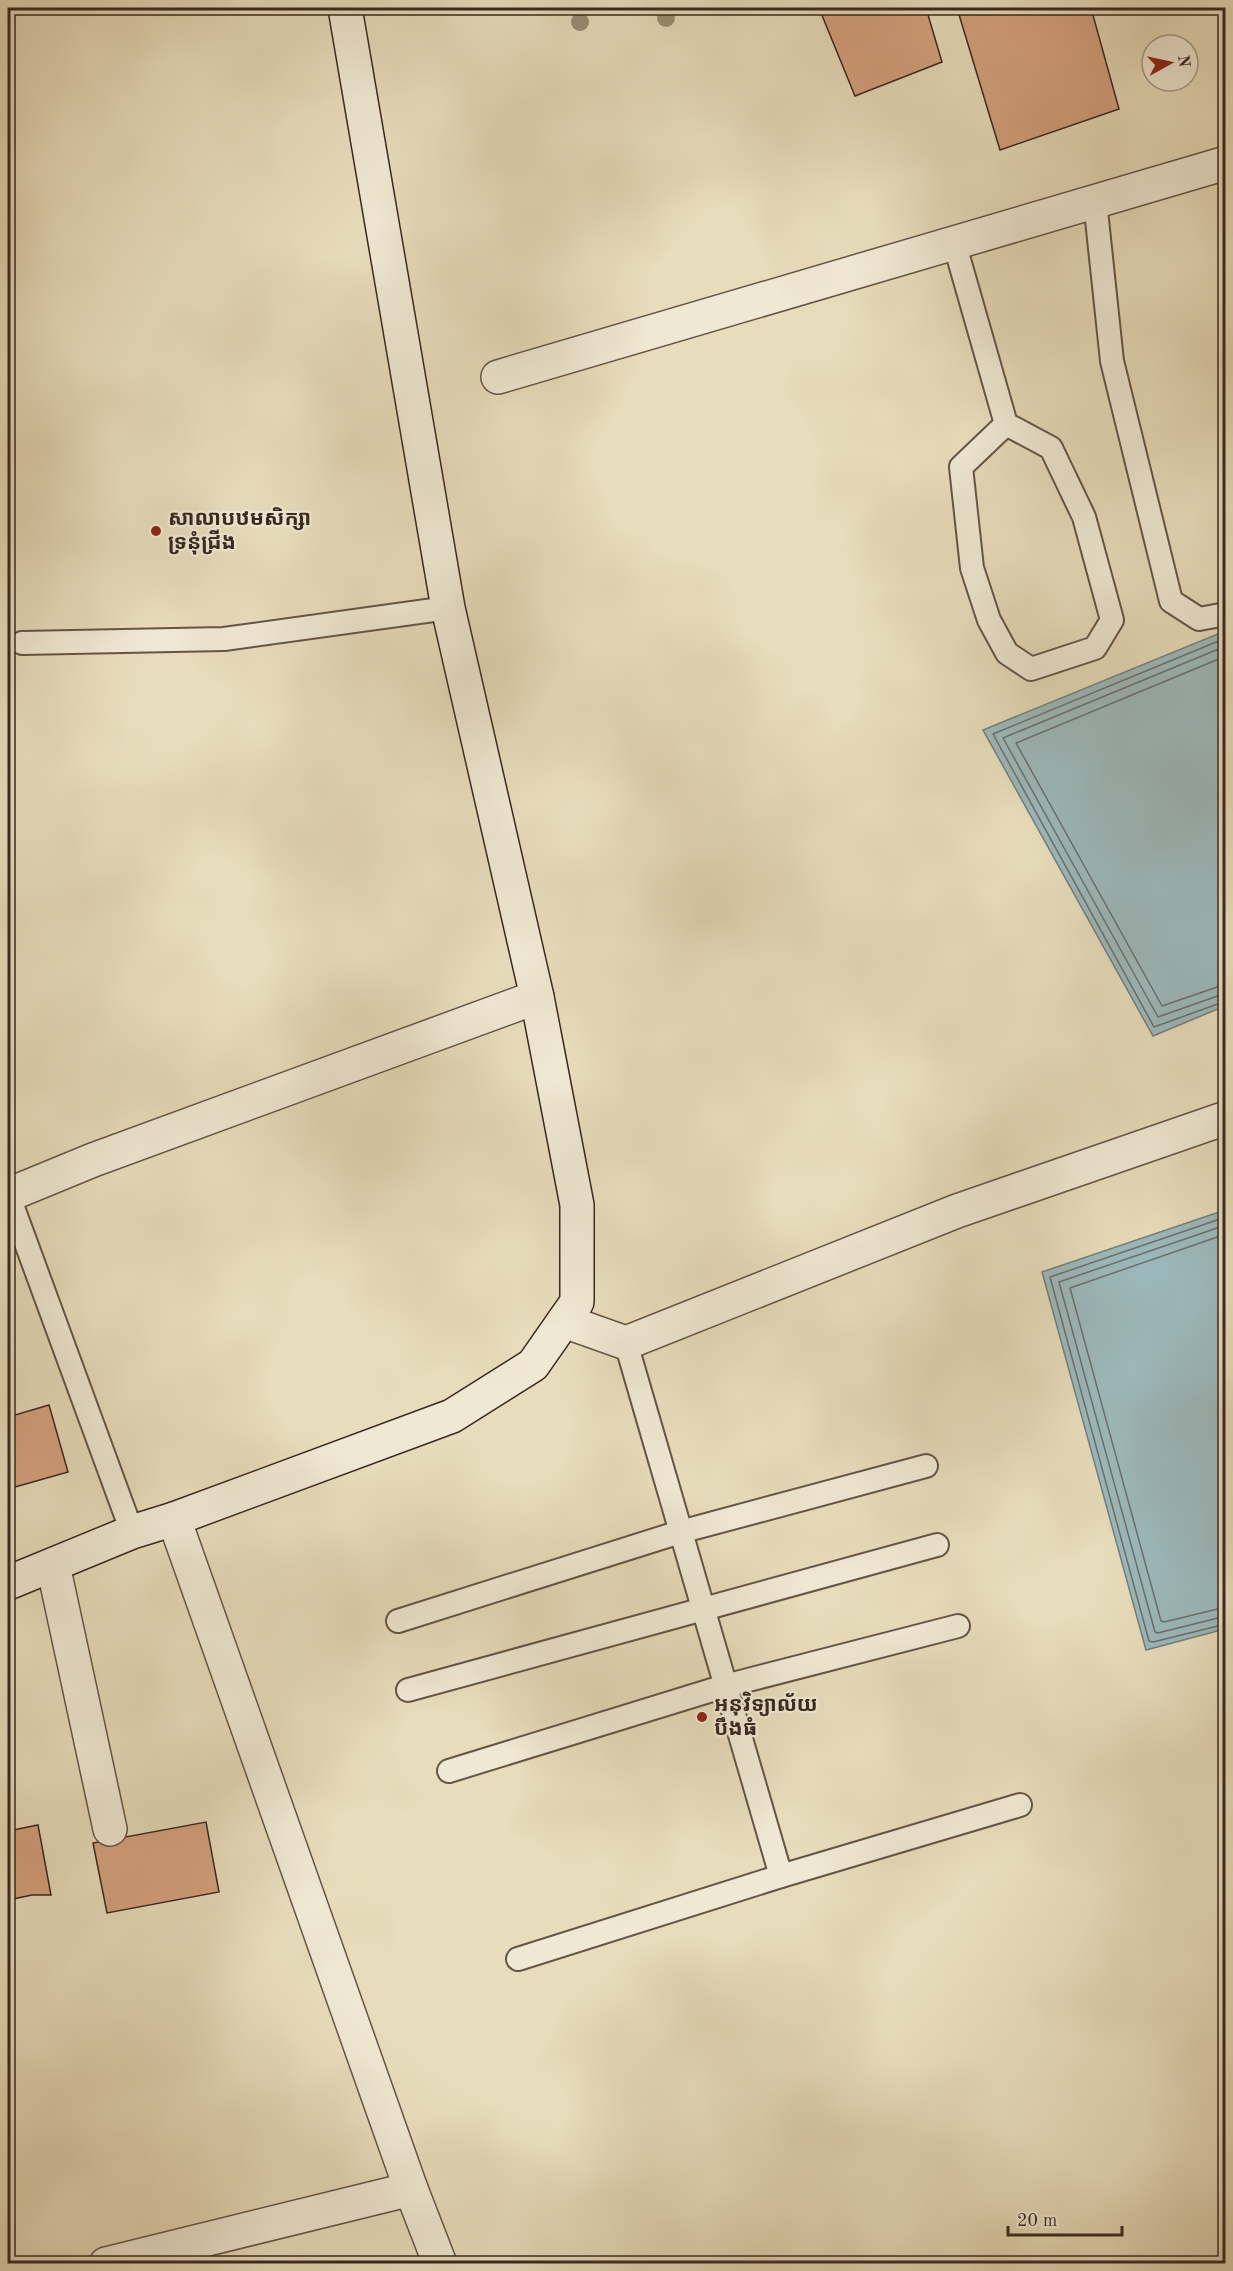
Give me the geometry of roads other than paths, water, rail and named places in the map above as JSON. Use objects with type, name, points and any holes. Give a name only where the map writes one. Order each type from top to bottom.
[{"type":"street","points":[[8,1583],[132,1532],[174,1520],[452,1416],[533,1365],[577,1302],[577,1205],[537,997],[448,608],[345,8]]},
{"type":"street","points":[[498,377],[1226,163]]},
{"type":"street","points":[[8,1194],[93,1160],[537,997]]},
{"type":"street","points":[[564,1321],[626,1343],[957,1211],[1226,1118]]},
{"type":"street","points":[[174,1520],[411,2189],[440,2264]]},
{"type":"street","points":[[54,1565],[110,1829]]},
{"type":"street","points":[[106,2264],[411,2189]]},
{"type":"lane","points":[[1095,201],[1112,361],[1171,601],[1198,619],[1226,614]]},
{"type":"lane","points":[[954,242],[1006,424],[1051,448],[1084,517],[1112,620],[1095,648],[1031,669],[1007,652],[989,620],[972,568],[961,466],[1006,424]]},
{"type":"lane","points":[[22,644],[224,639],[448,608]]},
{"type":"lane","points":[[8,1194],[132,1532]]},
{"type":"lane","points":[[626,1343],[781,1876]]},
{"type":"lane","points":[[398,1620],[680,1532],[926,1466]]},
{"type":"lane","points":[[408,1690],[937,1545]]},
{"type":"lane","points":[[449,1771],[725,1686],[958,1626]]},
{"type":"lane","points":[[518,1959],[781,1876],[1020,1805]]},
{"type":"water","points":[[1225,631],[1225,1006],[1153,1036],[983,730]]},
{"type":"water","points":[[1225,1210],[1225,1629],[1146,1650],[1042,1272]]},
{"type":"place","name":"សាលាបឋមសិក្សា ទ្រនុំជ្រីង","points":[[156,531]]},
{"type":"place","name":"អនុវិទ្យាល័យ បឹងធំ","points":[[702,1717]]}]
